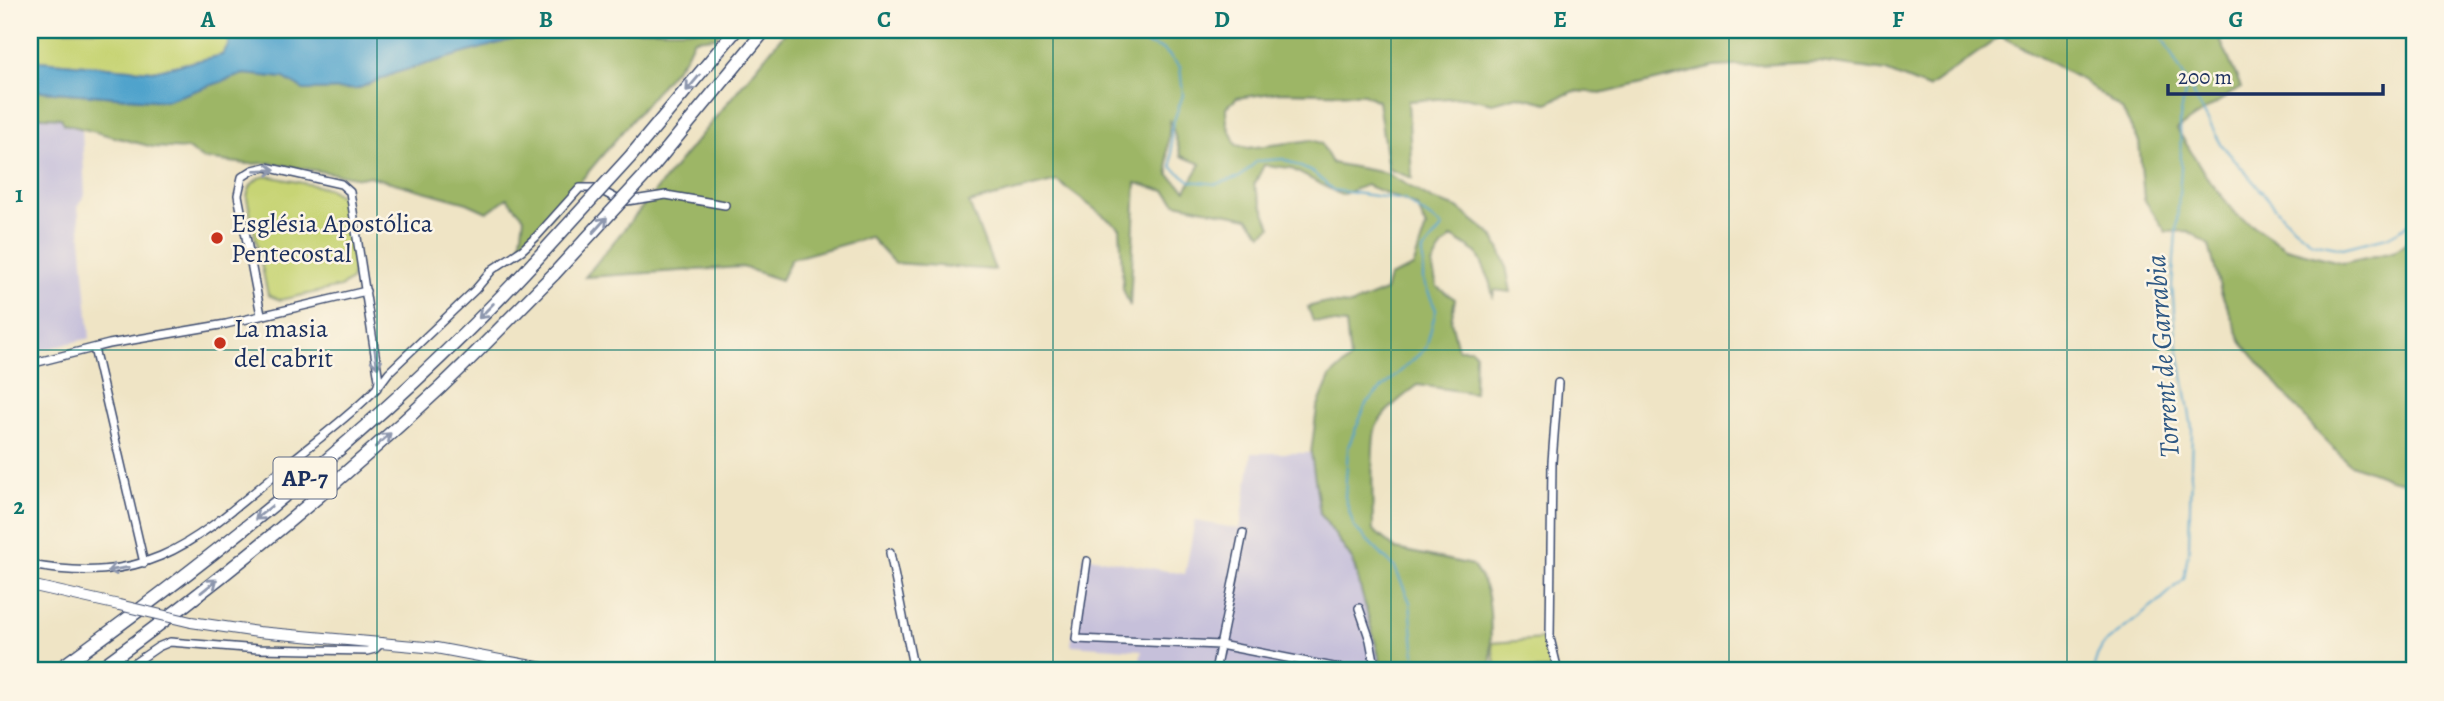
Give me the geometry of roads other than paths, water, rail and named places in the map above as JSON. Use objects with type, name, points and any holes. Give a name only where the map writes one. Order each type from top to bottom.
[{"type":"highway","name":"AP-7","points":[[56,671],[189,573],[272,506],[432,363],[534,262],[630,157],[736,30]]},
{"type":"highway","name":"AP-7","points":[[96,671],[200,594],[367,454],[443,385],[554,274],[649,171],[765,30]]},
{"type":"main road","points":[[30,585],[191,622],[258,632],[449,650],[559,671]]},
{"type":"street","points":[[261,316],[238,195],[242,177],[253,170],[266,167],[341,184],[350,192],[379,380],[377,388]]},
{"type":"street","points":[[30,565],[57,570],[98,571],[125,568],[170,553],[205,532],[377,388],[389,372],[469,296],[485,276],[522,250],[580,188],[596,188],[619,200],[627,201],[676,195],[725,205]]},
{"type":"street","points":[[30,364],[94,348],[261,316],[366,291]]},
{"type":"street","points":[[94,348],[144,563]]},
{"type":"street","points":[[1558,383],[1552,462],[1550,638],[1558,671]]},
{"type":"street","points":[[1215,671],[1243,533]]},
{"type":"street","points":[[890,553],[914,671]]},
{"type":"street","points":[[1087,561],[1076,639],[1220,645],[1354,671]]},
{"type":"street","points":[[1359,608],[1370,640],[1376,671]]},
{"type":"street","points":[[123,671],[170,642],[258,649],[367,651],[375,649],[383,642]]},
{"type":"water","points":[[210,30],[579,30],[571,33],[534,33],[395,73],[357,89],[304,90],[284,78],[244,74],[165,101],[30,90],[30,60],[153,71],[222,55],[229,44],[224,35]]},
{"type":"waterway","points":[[1087,30],[1126,37],[1164,50],[1180,67],[1183,95],[1171,129],[1172,167],[1190,181],[1216,184],[1240,177],[1257,161],[1283,159],[1314,173],[1333,190],[1404,200],[1443,227],[1423,251],[1423,280],[1436,310],[1426,348],[1367,402],[1348,447],[1345,497],[1354,527],[1395,568],[1410,602],[1416,671]]},
{"type":"waterway","points":[[2158,30],[2221,144],[2289,223],[2312,242],[2343,248],[2387,237],[2414,222]]},
{"type":"waterway","name":"Torrent de Garrabia","points":[[2093,671],[2103,645],[2184,579],[2189,546],[2192,428],[2176,335],[2172,286],[2181,168],[2180,118],[2187,83]]},
{"type":"place","name":"Església Apostólica Pentecostal","points":[[217,238]]},
{"type":"place","name":"La masia del cabrit","points":[[220,343]]}]
